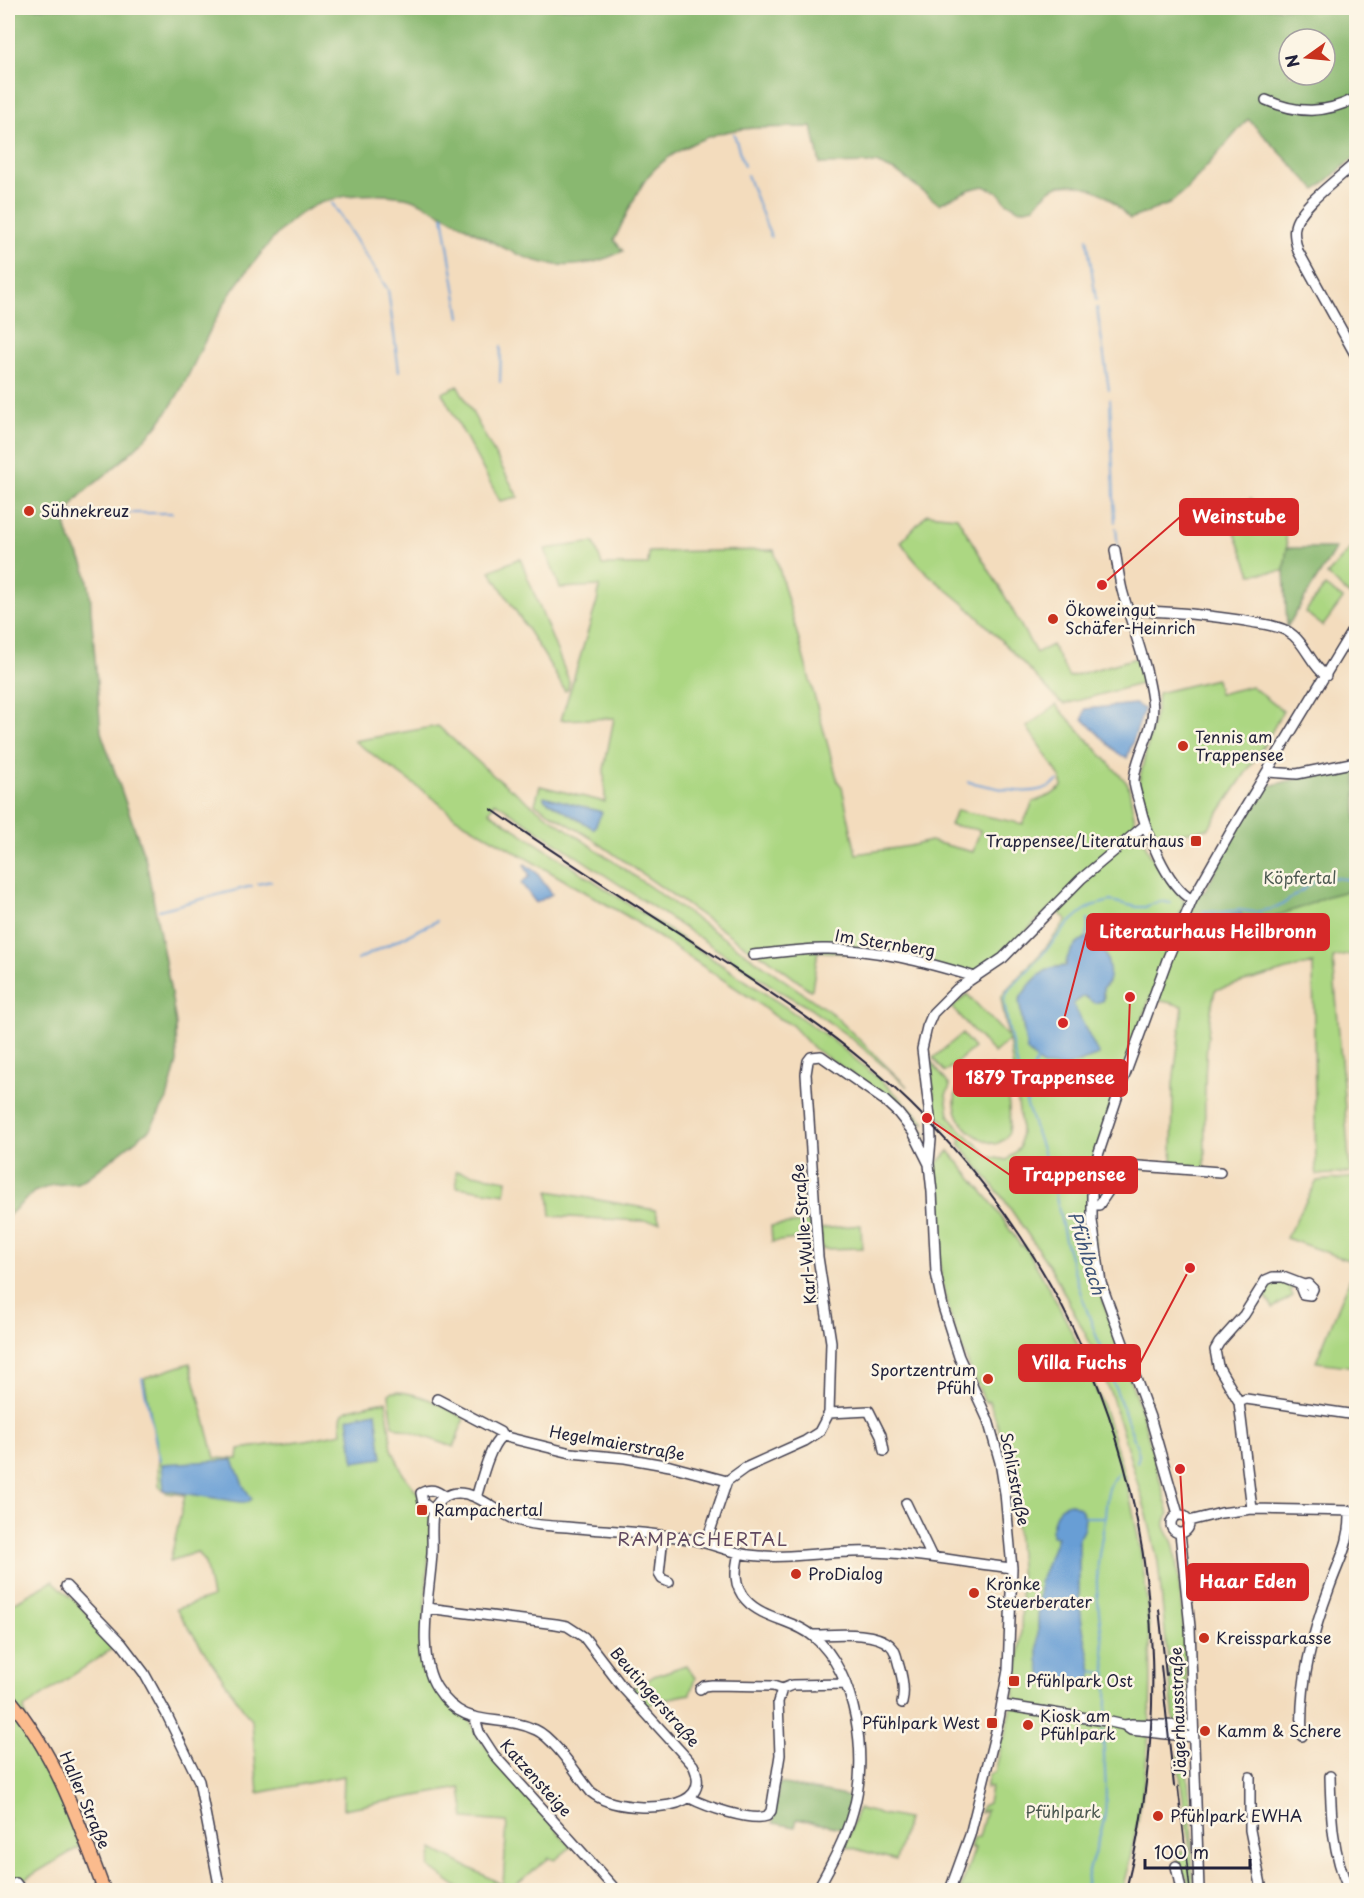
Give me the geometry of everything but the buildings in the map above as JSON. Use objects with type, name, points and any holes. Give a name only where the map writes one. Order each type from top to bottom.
[{"type":"main road","name":"Haller Straße","points":[[8,1697],[47,1752],[65,1787],[104,1890]]},
{"type":"street","points":[[1266,100],[1294,110],[1307,111],[1335,107],[1356,98]]},
{"type":"street","points":[[1356,162],[1306,208],[1295,226],[1294,237],[1298,251],[1356,356]]},
{"type":"street","points":[[1115,550],[1122,589],[1130,611],[1154,710],[1136,768],[1134,782],[1144,825],[1158,856],[1179,888],[1192,900]]},
{"type":"street","points":[[1130,611],[1152,610],[1216,616],[1273,626],[1287,631],[1297,639],[1317,669],[1326,676]]},
{"type":"street","points":[[1178,1514],[1151,1420],[1101,1283],[1094,1245],[1092,1205],[1095,1164],[1167,960],[1192,900],[1233,828],[1356,627]]},
{"type":"street","points":[[1268,772],[1297,774],[1356,762]]},
{"type":"street","points":[[929,1164],[931,1131],[927,1081],[922,1056],[923,1037],[930,1018],[950,994],[1003,958],[1071,888],[1144,825]]},
{"type":"street","name":"Im Sternberg","points":[[753,955],[822,949],[882,954],[928,963],[975,977]]},
{"type":"street","name":"Schlizstraße","points":[[816,1055],[828,1059],[884,1100],[898,1113],[920,1143],[929,1164],[936,1273],[951,1337],[988,1420],[1000,1462],[1012,1568],[1011,1642],[1008,1670],[1002,1705],[970,1835],[951,1890]]},
{"type":"street","name":"Karl-Wulle-Straße","points":[[816,1055],[808,1061],[806,1074],[818,1257],[831,1342],[829,1413]]},
{"type":"street","points":[[1092,1205],[1099,1205],[1126,1165],[1220,1173]]},
{"type":"street","points":[[1252,1509],[1239,1402],[1216,1362],[1216,1346],[1244,1315],[1266,1280],[1283,1277],[1304,1285]]},
{"type":"street","name":"Hegelmaierstraße","points":[[437,1399],[500,1432],[502,1436],[571,1453],[625,1458],[670,1466],[727,1481]]},
{"type":"street","points":[[1239,1402],[1246,1399],[1356,1415]]},
{"type":"street","points":[[706,1543],[727,1481],[745,1468],[796,1446],[819,1432],[829,1413],[869,1411],[881,1435],[884,1451]]},
{"type":"street","points":[[476,1498],[493,1448],[502,1436]]},
{"type":"street","points":[[434,1510],[423,1503],[421,1493],[433,1490],[445,1497]]},
{"type":"street","points":[[782,1689],[778,1702],[780,1755],[771,1811],[767,1816],[754,1817],[701,1804],[690,1798],[657,1807],[626,1806],[608,1802],[591,1792],[549,1740],[538,1731],[525,1726],[475,1718],[464,1714],[449,1703],[432,1681],[427,1659],[427,1608],[436,1505],[445,1497],[457,1493],[476,1498],[512,1518],[524,1521],[663,1536],[706,1543],[739,1553],[764,1555],[870,1552],[932,1557],[1012,1568]]},
{"type":"street","points":[[906,1503],[932,1557]]},
{"type":"street","points":[[1189,1521],[1221,1513],[1252,1509],[1353,1511],[1348,1540],[1330,1585],[1310,1650],[1304,1688],[1302,1736]]},
{"type":"street","points":[[1178,1514],[1185,1516],[1189,1521],[1188,1528],[1180,1533],[1174,1532],[1171,1526],[1171,1519],[1178,1514]]},
{"type":"street","name":"Jägerhausstraße","points":[[1180,1533],[1189,1608],[1199,1890]]},
{"type":"street","points":[[663,1536],[659,1574],[662,1579],[669,1582]]},
{"type":"street","points":[[739,1553],[735,1576],[744,1598],[757,1608],[813,1635],[832,1655],[846,1684],[855,1713],[859,1745],[855,1801],[844,1837],[818,1890]]},
{"type":"street","points":[[66,1586],[122,1644],[144,1673],[166,1713],[199,1781],[220,1890]]},
{"type":"street","name":"Beutingerstraße","points":[[427,1608],[556,1624],[576,1630],[592,1646],[640,1708],[693,1765],[698,1782],[690,1798]]},
{"type":"street","points":[[813,1635],[847,1634],[885,1642],[893,1649],[900,1670],[904,1687],[902,1703]]},
{"type":"street","points":[[700,1689],[704,1686],[722,1685],[774,1686],[782,1689],[792,1685],[846,1684]]},
{"type":"street","points":[[1002,1705],[1124,1725],[1192,1726]]},
{"type":"street","name":"Katzensteige","points":[[475,1718],[479,1731],[494,1755],[616,1890]]},
{"type":"street","points":[[1124,1725],[1131,1730],[1193,1737]]},
{"type":"street","points":[[1330,1776],[1331,1823],[1335,1849],[1349,1890]]},
{"type":"street","points":[[1250,1777],[1250,1830],[1262,1890]]},
{"type":"street","points":[[1176,1866],[1181,1890]]},
{"type":"green space","points":[[8,8],[1356,8],[1356,156],[1316,190],[1248,119],[1186,190],[1169,204],[1130,219],[1106,196],[1074,185],[1055,187],[1046,193],[1034,207],[1020,210],[1006,202],[998,192],[984,186],[971,189],[939,204],[899,173],[876,163],[820,164],[812,127],[761,128],[714,135],[682,149],[660,164],[639,189],[614,240],[623,251],[598,261],[574,265],[552,264],[531,259],[511,251],[411,198],[400,196],[371,195],[327,200],[290,221],[269,243],[232,291],[179,393],[159,423],[136,448],[79,497],[67,516],[68,535],[84,566],[89,588],[101,732],[146,861],[176,1024],[177,1062],[167,1099],[150,1129],[90,1176],[77,1183],[53,1185],[34,1192],[8,1216]]},
{"type":"green space","points":[[458,386],[518,497],[500,501],[442,393]]},
{"type":"green space","points":[[1251,499],[1262,519],[1283,513],[1287,548],[1284,571],[1251,574],[1227,513]]},
{"type":"green space","points":[[927,514],[957,517],[1036,653],[1052,645],[1069,677],[1136,658],[1144,683],[1065,704],[1060,702],[988,627],[929,575],[908,552],[901,542]]},
{"type":"green space","name":"Köpfertal","points":[[594,542],[602,565],[648,565],[649,552],[774,550],[838,782],[842,787],[856,854],[930,841],[973,852],[980,830],[950,825],[957,810],[1023,824],[1033,802],[1051,795],[1062,787],[1061,778],[1027,727],[1056,705],[1128,784],[1135,821],[1150,855],[1184,901],[1168,951],[1356,810],[1356,953],[1333,958],[1350,1173],[1316,1175],[1313,963],[1215,990],[1206,1057],[1205,1170],[1172,1167],[1173,1084],[1183,1006],[1150,998],[1092,1167],[1096,1280],[1143,1417],[1169,1514],[1165,1524],[1174,1547],[1179,1581],[1188,1721],[1174,1721],[1158,1562],[1147,1515],[1112,1397],[1089,1341],[1052,1270],[1005,1201],[959,1143],[962,1140],[936,1113],[931,1075],[925,1054],[950,1086],[946,1095],[949,1115],[957,1126],[990,1157],[1007,1160],[1020,1147],[1021,1125],[1009,1040],[994,1053],[952,1008],[967,994],[1008,1037],[1001,998],[1067,920],[1052,907],[972,981],[955,973],[917,962],[818,951],[810,990],[766,957],[754,952],[591,838],[535,804],[540,786],[605,802],[604,769],[614,718],[561,720],[598,598],[599,586],[560,588],[545,549]],"holes":[[[1066,966],[1108,980],[1107,985],[1103,988],[1104,997],[1084,996],[1073,1004],[1081,1062],[1043,1066],[1027,1051],[1019,1000],[1054,967]]]},
{"type":"green space","points":[[1356,543],[1356,597],[1355,600],[1327,575]]},
{"type":"green space","points":[[1287,548],[1336,548],[1287,627],[1284,571]]},
{"type":"green space","points":[[520,558],[569,681],[568,689],[565,691],[490,571]]},
{"type":"green space","points":[[1325,586],[1343,599],[1323,626],[1305,612]]},
{"type":"green space","points":[[1216,679],[1219,694],[1251,686],[1283,711],[1263,747],[1208,829],[1153,837],[1138,785],[1158,693]]},
{"type":"green space","points":[[438,726],[494,776],[532,805],[833,1014],[908,1087],[851,1038],[809,1008],[778,990],[495,802],[489,812],[831,1039],[886,1085],[924,1121],[925,1124],[913,1119],[925,1132],[924,1138],[891,1100],[813,1048],[792,1025],[774,1016],[754,1000],[627,916],[456,818],[433,798],[354,741]]},
{"type":"green space","name":"Köpfertal","points":[[1356,764],[1356,889],[1328,896],[1303,907],[1168,952],[1184,901],[1205,891],[1257,789]]},
{"type":"green space","points":[[962,1034],[974,1048],[945,1072],[933,1058]]},
{"type":"green space","points":[[992,1066],[1003,1078],[1007,1091],[1010,1127],[1004,1140],[996,1144],[986,1141],[969,1130],[962,1123],[955,1106],[958,1085],[981,1068]]},
{"type":"green space","name":"Pfühlpark","points":[[949,1151],[991,1202],[1021,1246],[1024,1245],[1070,1328],[1099,1395],[1121,1464],[1138,1534],[1147,1604],[1151,1676],[1148,1747],[1138,1819],[1122,1890],[960,1890],[975,1848],[970,1848],[973,1838],[979,1837],[986,1810],[980,1813],[982,1806],[988,1803],[991,1787],[986,1788],[989,1774],[995,1772],[1001,1747],[995,1748],[998,1740],[1004,1738],[1013,1702],[1020,1647],[1021,1605],[1016,1521],[1003,1445],[995,1415],[989,1401],[985,1402],[956,1333],[941,1276],[934,1167]]},
{"type":"green space","points":[[456,1171],[507,1180],[505,1194],[457,1187]]},
{"type":"green space","points":[[1356,1177],[1356,1263],[1286,1238],[1317,1181]]},
{"type":"green space","points":[[549,1191],[655,1210],[660,1222],[551,1216]]},
{"type":"green space","points":[[810,1222],[812,1237],[772,1242],[771,1226]]},
{"type":"green space","points":[[861,1225],[862,1248],[822,1249],[820,1229]]},
{"type":"green space","points":[[1356,1264],[1356,1367],[1316,1362]]},
{"type":"green space","points":[[1278,1280],[1295,1287],[1290,1290],[1293,1296],[1273,1308],[1262,1291],[1270,1282]]},
{"type":"green space","points":[[190,1363],[215,1458],[238,1459],[239,1449],[342,1433],[343,1413],[356,1407],[386,1401],[392,1449],[403,1474],[432,1511],[423,1634],[430,1678],[470,1720],[477,1736],[571,1847],[555,1860],[549,1858],[509,1890],[461,1890],[429,1867],[433,1849],[503,1885],[507,1822],[465,1819],[461,1788],[343,1809],[344,1776],[258,1793],[252,1722],[176,1609],[212,1597],[205,1563],[197,1552],[170,1561],[185,1495],[167,1493],[159,1486],[159,1461],[144,1378]]},
{"type":"green space","points":[[392,1392],[420,1396],[464,1418],[454,1447],[393,1426],[389,1394]]},
{"type":"green space","points":[[53,1581],[81,1607],[116,1646],[24,1708],[29,1736],[52,1776],[81,1846],[15,1885],[18,1890],[8,1890],[8,1606]]},
{"type":"green space","points":[[686,1665],[695,1678],[690,1694],[660,1700],[645,1707],[630,1688],[639,1686],[654,1676]]},
{"type":"green space","points":[[1180,1753],[1186,1758],[1191,1812],[1193,1890],[1186,1890],[1187,1876],[1184,1876],[1178,1858],[1181,1857],[1179,1851],[1190,1850],[1178,1760]]},
{"type":"green space","points":[[779,1783],[851,1797],[846,1829],[797,1819],[795,1827],[773,1823]]},
{"type":"green space","points":[[858,1809],[907,1819],[896,1860],[845,1846]]},
{"type":"water","points":[[1135,704],[1144,709],[1127,758],[1121,756],[1083,719],[1085,709]]},
{"type":"water","points":[[544,796],[602,812],[594,829],[544,799]]},
{"type":"water","points":[[525,864],[536,872],[552,894],[536,903],[521,883],[530,876]]},
{"type":"water","points":[[1240,913],[1247,920],[1224,930],[1200,929],[1205,915],[1227,917]]},
{"type":"water","points":[[1087,937],[1103,950],[1108,961],[1109,979],[1103,988],[1103,1001],[1094,1003],[1084,996],[1073,1004],[1099,1055],[1064,1067],[1043,1066],[1027,1051],[1019,1000],[1041,974],[1051,968],[1066,966],[1066,961],[1073,949]]},
{"type":"water","points":[[376,1412],[382,1458],[354,1462],[348,1418]]},
{"type":"water","points":[[233,1460],[244,1487],[252,1499],[246,1503],[164,1490],[162,1464]]},
{"type":"water","points":[[1070,1503],[1080,1508],[1085,1517],[1084,1528],[1079,1538],[1079,1595],[1082,1624],[1092,1671],[1091,1679],[1076,1687],[1052,1689],[1044,1682],[1038,1661],[1040,1581],[1057,1537],[1052,1536],[1055,1516],[1060,1508]]},
{"type":"waterway","points":[[734,134],[744,166]]},
{"type":"waterway","points":[[747,175],[771,237]]},
{"type":"waterway","points":[[332,203],[388,290],[399,371]]},
{"type":"waterway","points":[[443,216],[460,317]]},
{"type":"waterway","points":[[1087,238],[1096,300]]},
{"type":"waterway","points":[[1097,308],[1109,390]]},
{"type":"waterway","points":[[500,382],[501,346]]},
{"type":"waterway","points":[[1110,399],[1115,522]]},
{"type":"waterway","points":[[72,513],[172,513]]},
{"type":"waterway","points":[[1116,528],[1118,549]]},
{"type":"waterway","points":[[968,782],[1015,791],[1027,791],[1048,787],[1058,781]]},
{"type":"waterway","points":[[1203,911],[1255,912],[1272,909],[1318,879],[1325,877],[1356,880]]},
{"type":"waterway","points":[[258,884],[271,881]]},
{"type":"waterway","points":[[159,910],[252,886]]},
{"type":"waterway","points":[[1088,909],[1091,906],[1111,901],[1137,907],[1145,907],[1160,901],[1170,903]]},
{"type":"waterway","name":"Pfühlbach","points":[[1091,906],[1067,926],[1008,991],[1004,1000],[1025,1100],[1053,1181],[1065,1240],[1081,1294],[1137,1447],[1139,1455],[1137,1462]]},
{"type":"waterway","points":[[1087,937],[1088,919]]},
{"type":"waterway","points":[[357,960],[437,921]]},
{"type":"waterway","points":[[1027,1103],[1030,1076],[1037,1060]]},
{"type":"waterway","points":[[142,1378],[160,1460]]},
{"type":"waterway","name":"Pfühlbach","points":[[1106,1714],[1107,1681],[1097,1570],[1108,1491],[1118,1473]]},
{"type":"waterway","points":[[1085,1517],[1104,1517]]},
{"type":"waterway","points":[[1092,1671],[1107,1674]]},
{"type":"waterway","name":"Pfühlbach","points":[[1085,1890],[1105,1814],[1103,1730]]},
{"type":"tram line","points":[[1178,1786],[1190,1890]]},
{"type":"railway","points":[[491,809],[777,997],[850,1050],[951,1146],[1021,1237],[1076,1335],[1116,1439],[1142,1548],[1152,1661],[1147,1775],[1126,1890]]},
{"type":"railway","points":[[1159,1609],[1166,1675]]},
{"type":"railway","points":[[1161,1666],[1174,1786]]},
{"type":"place","name":"Sühnekreuz","points":[[29,511]]},
{"type":"place","name":"Weinstube","points":[[1102,585]]},
{"type":"place","name":"Ökoweingut Schäfer-Heinrich","points":[[1053,619]]},
{"type":"place","name":"Tennis am Trappensee","points":[[1183,746]]},
{"type":"place","name":"Trappensee/Literaturhaus","points":[[1196,841]]},
{"type":"place","name":"1879 Trappensee","points":[[1130,997]]},
{"type":"place","name":"Literaturhaus Heilbronn","points":[[1063,1023]]},
{"type":"place","name":"Trappensee","points":[[927,1118]]},
{"type":"place","name":"Villa Fuchs","points":[[1190,1268]]},
{"type":"place","name":"Sportzentrum Pfühl","points":[[988,1379]]},
{"type":"place","name":"Haar Eden","points":[[1180,1469]]},
{"type":"place","name":"Rampachertal","points":[[422,1510]]},
{"type":"place","name":"ProDialog","points":[[796,1574]]},
{"type":"place","name":"Krönke Steuerberater","points":[[974,1593]]},
{"type":"place","name":"Kreissparkasse","points":[[1204,1638]]},
{"type":"place","name":"Pfühlpark Ost","points":[[1014,1681]]},
{"type":"place","name":"Pfühlpark West","points":[[992,1723]]},
{"type":"place","name":"Kiosk am Pfühlpark","points":[[1028,1725]]},
{"type":"place","name":"Kamm & Schere","points":[[1205,1731]]},
{"type":"place","name":"Pfühlpark EWHA","points":[[1158,1816]]},
{"type":"district","name":"RAMPACHERTAL","points":[[703,1540]]}]
